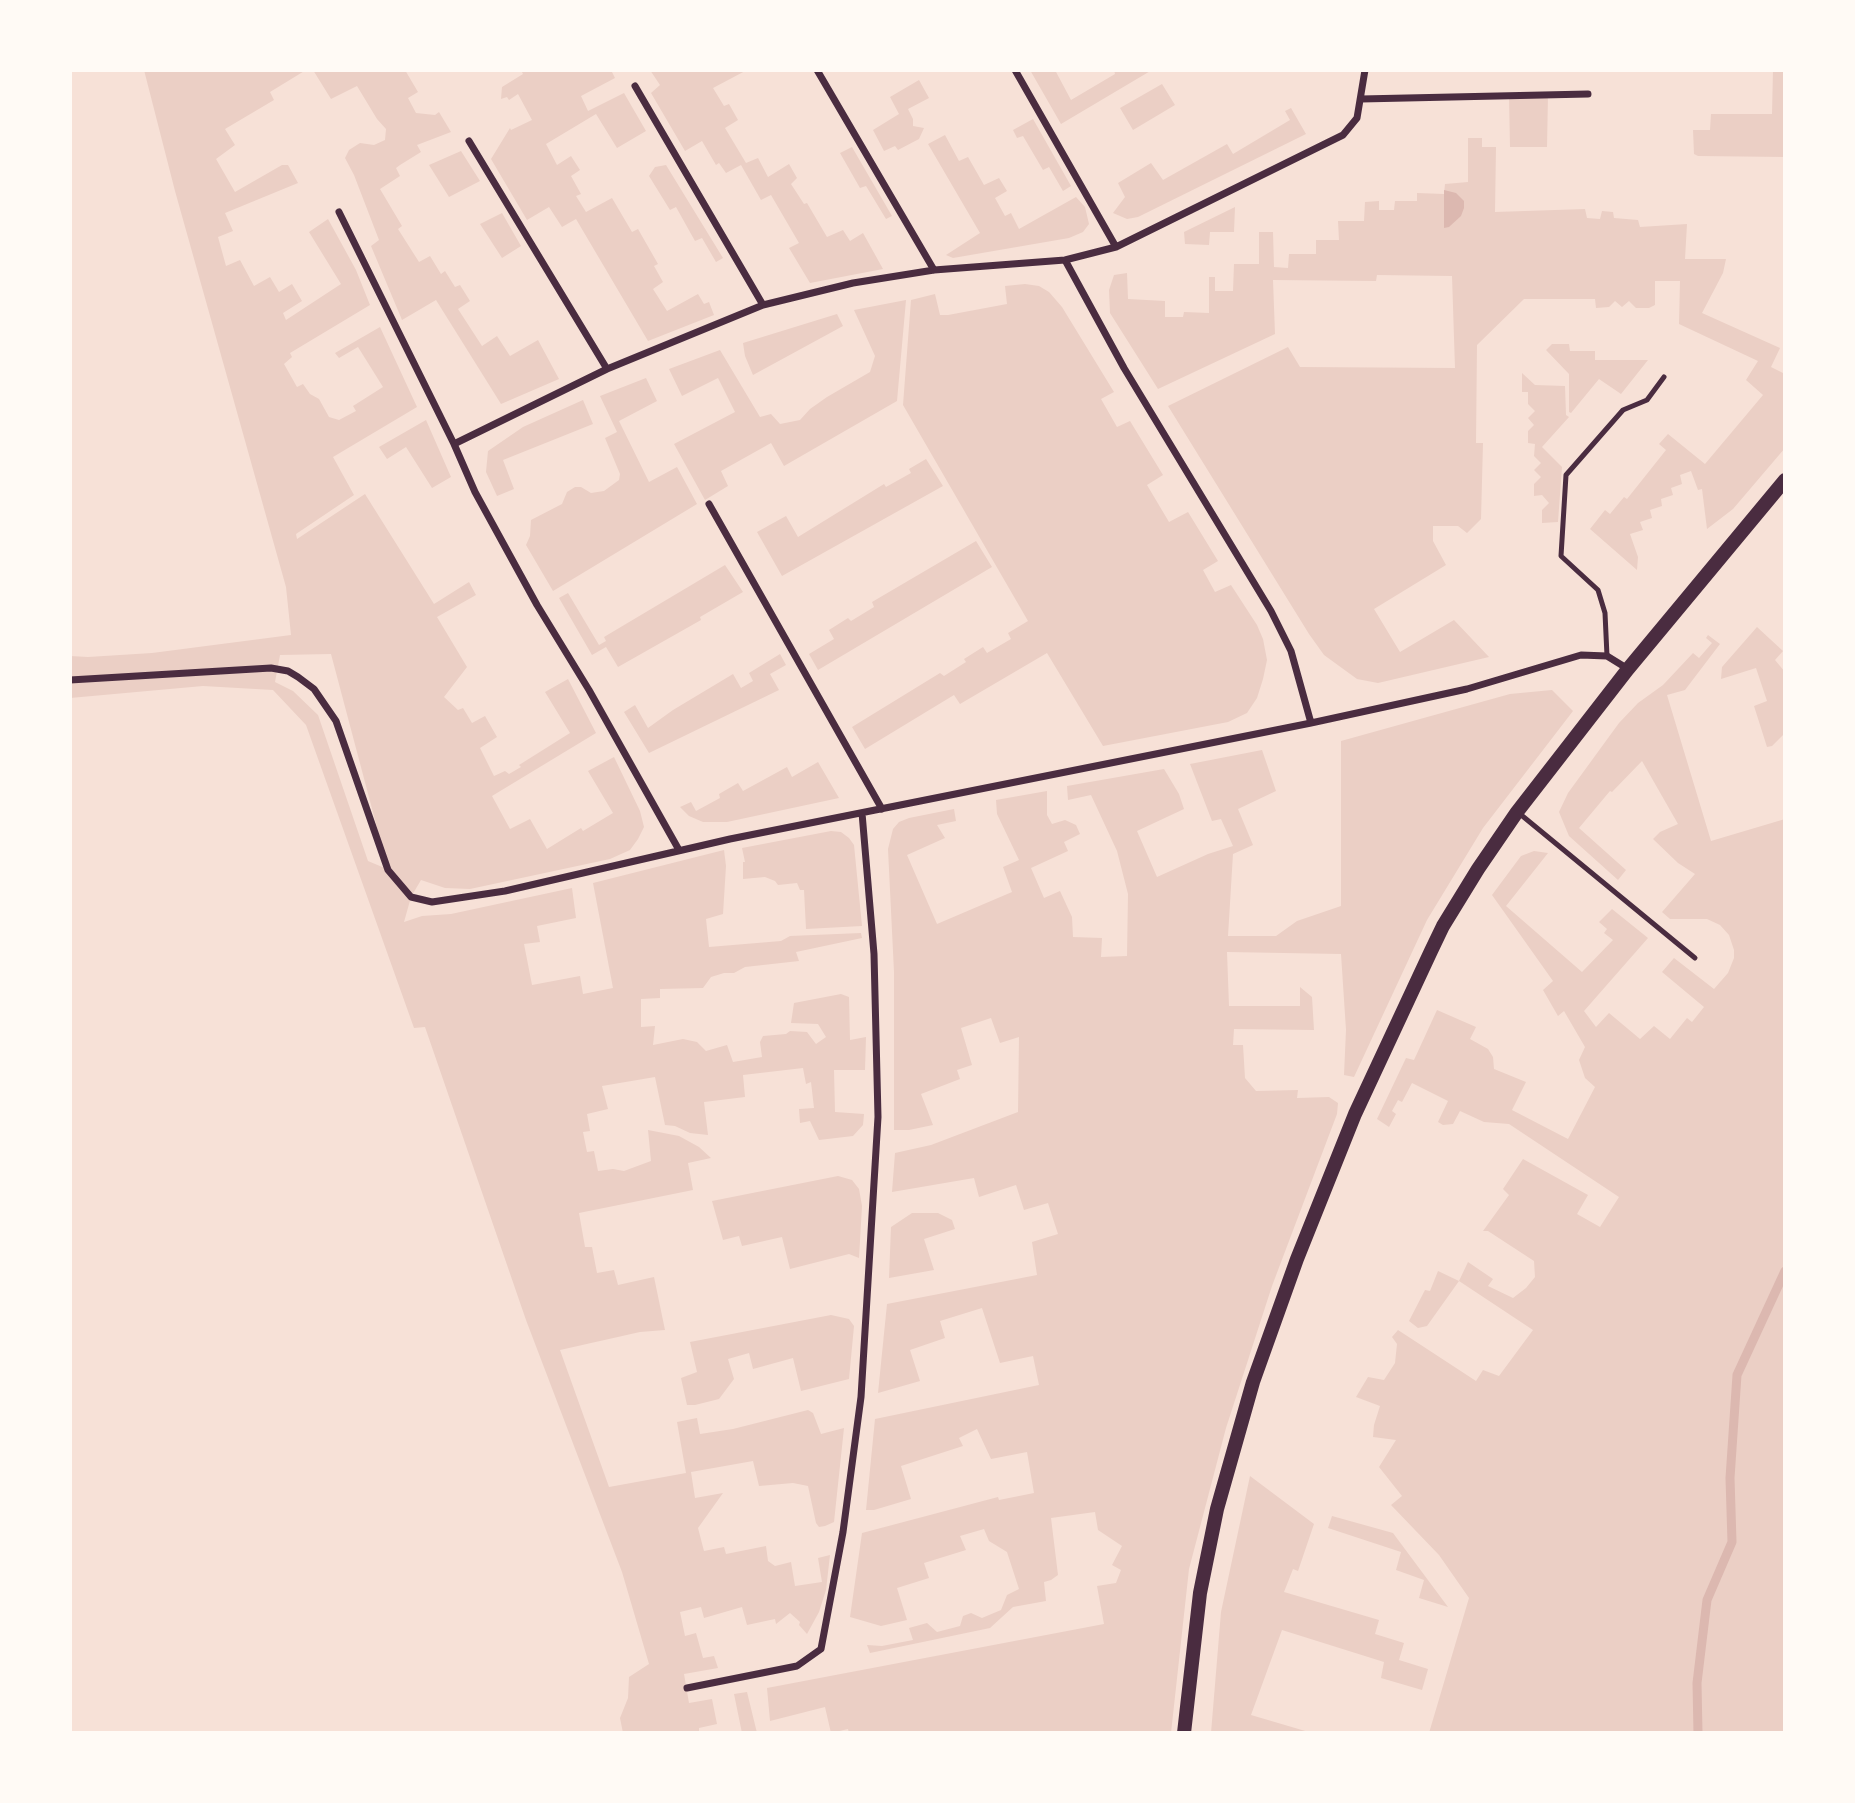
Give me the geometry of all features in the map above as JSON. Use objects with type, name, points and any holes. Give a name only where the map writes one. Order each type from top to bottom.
[{"type":"main road","points":[[1184,1733],[1200,1593],[1217,1509],[1253,1382],[1354,1114],[1431,951],[1478,869],[1517,812],[1628,668],[1785,480]]},
{"type":"street","points":[[817,70],[934,270]]},
{"type":"street","points":[[1015,70],[1116,247]]},
{"type":"street","points":[[454,444],[607,369],[764,305],[853,283],[934,270],[1065,260],[1116,247],[1343,135],[1357,118],[1364,70]]},
{"type":"street","points":[[635,86],[764,305]]},
{"type":"street","points":[[1361,99],[1588,94]]},
{"type":"street","points":[[469,141],[607,369]]},
{"type":"street","points":[[339,212],[475,492],[679,850]]},
{"type":"street","points":[[1065,260],[1124,368],[1271,611],[1290,652],[1311,723]]},
{"type":"street","points":[[709,504],[882,809]]},
{"type":"street","points":[[70,680],[271,668],[288,671],[298,677],[314,689],[336,721],[388,870],[411,897],[432,902],[505,891],[679,850],[1311,723],[1467,689],[1581,655],[1607,656],[1628,668]]},
{"type":"street","points":[[687,1688],[797,1666],[821,1649],[824,1635],[844,1528],[861,1397],[878,1116],[874,954],[862,813]]},
{"type":"lane","points":[[1607,656],[1605,613],[1598,590],[1562,556],[1566,475],[1623,410],[1647,400],[1664,377]]},
{"type":"lane","points":[[1517,812],[1695,958]]},
{"type":"shaded area","points":[[144,70],[306,70],[270,92],[274,100],[225,129],[235,145],[216,159],[235,192],[282,165],[288,165],[298,183],[225,213],[233,231],[218,237],[226,266],[240,260],[254,286],[270,277],[279,292],[292,284],[302,301],[283,313],[286,320],[341,284],[309,232],[328,219],[356,270],[370,305],[290,353],[292,357],[284,364],[297,387],[303,384],[310,394],[319,399],[329,417],[339,420],[356,411],[353,406],[383,387],[358,347],[339,358],[335,353],[380,327],[417,407],[333,457],[354,495],[296,534],[297,539],[365,494],[434,604],[469,582],[476,595],[437,617],[467,667],[444,697],[458,710],[463,708],[472,723],[485,716],[497,737],[480,748],[494,776],[505,771],[509,774],[570,733],[545,692],[568,679],[596,733],[492,796],[510,829],[530,819],[547,849],[581,828],[583,831],[613,813],[588,771],[614,757],[640,811],[644,827],[630,850],[610,859],[470,889],[445,888],[421,880],[411,897],[404,922],[422,916],[451,914],[572,888],[576,918],[537,926],[540,942],[524,944],[532,985],[580,976],[583,994],[613,988],[593,883],[724,850],[726,866],[723,914],[706,919],[709,947],[781,941],[790,936],[861,933],[862,938],[796,952],[799,961],[745,967],[734,973],[711,977],[703,988],[660,989],[660,998],[641,999],[641,1027],[655,1026],[653,1045],[683,1039],[697,1042],[706,1051],[727,1045],[733,1062],[762,1057],[760,1042],[763,1036],[786,1034],[790,1031],[807,1032],[816,1044],[826,1037],[818,1024],[791,1023],[794,1003],[841,994],[849,997],[850,1040],[866,1037],[865,1070],[834,1070],[835,1112],[864,1114],[863,1125],[853,1136],[819,1140],[810,1121],[800,1123],[799,1109],[814,1108],[811,1082],[806,1084],[803,1068],[743,1075],[745,1097],[704,1102],[708,1135],[690,1133],[665,1125],[655,1077],[602,1086],[608,1109],[587,1114],[590,1131],[583,1132],[587,1152],[594,1151],[598,1171],[624,1171],[651,1161],[648,1130],[679,1136],[699,1147],[711,1158],[688,1163],[693,1190],[579,1213],[585,1247],[592,1247],[597,1273],[614,1270],[618,1285],[654,1277],[665,1330],[640,1332],[560,1350],[609,1487],[686,1473],[677,1422],[697,1418],[700,1434],[733,1429],[808,1410],[813,1413],[821,1434],[844,1428],[834,1522],[825,1526],[819,1527],[816,1523],[808,1486],[793,1483],[759,1486],[753,1461],[691,1472],[695,1498],[723,1493],[698,1528],[704,1551],[724,1547],[726,1554],[766,1546],[768,1561],[775,1566],[791,1562],[795,1586],[822,1582],[818,1558],[830,1555],[826,1590],[819,1612],[807,1634],[799,1625],[800,1622],[790,1613],[776,1624],[775,1619],[747,1625],[742,1607],[704,1618],[701,1607],[680,1612],[685,1636],[696,1633],[703,1658],[714,1656],[718,1668],[684,1674],[689,1703],[712,1699],[717,1724],[699,1728],[699,1733],[623,1733],[620,1718],[628,1698],[629,1677],[649,1664],[622,1572],[526,1320],[425,1027],[414,1028],[306,725],[273,690],[203,686],[70,698],[70,656],[152,653],[291,635],[286,587],[175,191]],"holes":[[[331,654],[388,869],[368,861],[318,715],[293,691],[275,682],[280,655]]]},
{"type":"shaded area","points":[[313,70],[405,70],[418,92],[408,98],[416,113],[435,115],[439,112],[451,132],[417,145],[421,152],[396,168],[400,176],[380,189],[402,226],[398,229],[419,262],[430,256],[441,274],[445,271],[455,287],[460,285],[470,301],[458,309],[482,346],[497,336],[510,356],[538,340],[559,379],[501,404],[436,300],[402,320],[371,246],[379,240],[345,158],[349,150],[360,143],[374,145],[385,140],[386,129],[357,86],[331,99]]},
{"type":"shaded area","points":[[521,70],[611,70],[615,78],[581,96],[588,111],[624,93],[646,131],[617,148],[596,114],[546,144],[557,165],[571,156],[580,170],[571,176],[581,194],[576,196],[586,212],[612,198],[632,232],[638,229],[658,264],[654,266],[663,282],[653,289],[667,311],[698,294],[704,304],[709,302],[714,315],[648,341],[576,219],[562,227],[549,207],[527,220],[491,159],[510,128],[511,130],[532,120],[518,94],[509,100],[507,97],[501,99],[502,87],[523,74]]},
{"type":"shaded area","points":[[650,70],[747,70],[713,88],[724,106],[729,104],[738,120],[725,128],[746,163],[758,158],[768,177],[789,164],[797,178],[791,184],[804,204],[807,203],[827,237],[843,230],[850,241],[863,233],[883,269],[810,283],[789,248],[799,243],[771,195],[761,200],[741,165],[726,173],[719,163],[716,165],[702,141],[685,151],[651,93],[660,85]]},
{"type":"shaded area","points":[[1030,70],[1055,70],[1071,100],[1115,74],[1114,70],[1152,70],[1061,124]]},
{"type":"shaded area","points":[[1773,70],[1785,70],[1785,157],[1694,154],[1693,130],[1710,130],[1711,114],[1772,114]]},
{"type":"shaded area","points":[[919,80],[929,98],[908,109],[913,126],[924,128],[919,139],[898,150],[895,146],[884,151],[873,130],[899,114],[890,97]]},
{"type":"shaded area","points":[[1162,84],[1175,105],[1133,130],[1120,108]]},
{"type":"shaded area","points":[[1548,95],[1547,147],[1510,147],[1509,96]]},
{"type":"shaded area","points":[[1291,108],[1306,134],[1138,217],[1127,219],[1113,213],[1125,197],[1118,183],[1151,163],[1163,180],[1227,144],[1233,154],[1290,120],[1285,111]]},
{"type":"shaded area","points":[[1033,119],[1071,186],[1063,191],[1049,167],[1043,170],[1023,136],[1017,138],[1013,130]]},
{"type":"shaded area","points":[[945,135],[959,161],[968,157],[984,185],[999,178],[1007,191],[995,198],[1005,216],[1011,213],[1019,229],[1076,197],[1085,207],[1089,224],[1083,232],[1069,238],[953,258],[946,255],[980,233],[928,144]]},
{"type":"shaded area","points":[[1468,138],[1482,138],[1482,147],[1496,147],[1495,212],[1585,209],[1587,218],[1600,219],[1602,211],[1613,212],[1614,218],[1638,220],[1640,227],[1687,224],[1685,259],[1726,259],[1723,273],[1702,313],[1780,348],[1771,367],[1785,374],[1785,448],[1733,509],[1707,529],[1702,489],[1698,490],[1691,471],[1680,475],[1682,484],[1671,488],[1673,495],[1661,499],[1662,506],[1650,510],[1652,518],[1640,522],[1643,530],[1630,534],[1638,557],[1637,570],[1590,529],[1605,510],[1610,514],[1624,497],[1627,499],[1666,450],[1659,444],[1668,434],[1705,464],[1763,395],[1746,380],[1758,361],[1679,324],[1680,281],[1655,281],[1655,305],[1649,308],[1636,308],[1629,301],[1622,307],[1615,301],[1609,307],[1596,308],[1595,299],[1524,299],[1477,345],[1476,443],[1483,443],[1481,519],[1467,533],[1458,526],[1433,526],[1433,541],[1446,565],[1374,609],[1400,652],[1454,620],[1489,657],[1378,683],[1357,679],[1324,655],[1168,406],[1288,347],[1300,367],[1455,368],[1452,276],[1377,275],[1376,281],[1273,280],[1275,334],[1158,389],[1110,313],[1109,290],[1114,275],[1127,273],[1128,299],[1165,301],[1165,317],[1183,317],[1184,312],[1209,313],[1209,277],[1215,277],[1215,291],[1233,291],[1234,264],[1259,264],[1259,232],[1273,232],[1274,267],[1288,268],[1289,254],[1316,254],[1316,240],[1339,240],[1338,221],[1364,221],[1365,202],[1379,201],[1379,210],[1394,210],[1395,201],[1417,201],[1417,193],[1444,194],[1445,184],[1468,182]]},
{"type":"shaded area","points":[[852,147],[892,216],[886,219],[866,186],[860,188],[840,153]]},
{"type":"shaded area","points":[[461,151],[480,181],[449,197],[429,165]]},
{"type":"shaded area","points":[[666,165],[723,258],[716,262],[702,238],[695,241],[676,207],[670,210],[649,176],[655,167]]},
{"type":"shaded area","points":[[1444,190],[1456,193],[1464,201],[1464,208],[1461,216],[1444,228]]},
{"type":"shaded area","points":[[1235,207],[1234,232],[1210,232],[1209,245],[1185,244],[1184,232]]},
{"type":"shaded area","points":[[502,213],[521,246],[502,258],[480,224]]},
{"type":"shaded area","points":[[1005,286],[1039,286],[1049,292],[1062,307],[1114,392],[1101,399],[1117,427],[1130,421],[1163,475],[1147,485],[1169,522],[1188,512],[1218,561],[1203,570],[1215,592],[1231,585],[1257,625],[1267,660],[1257,698],[1247,713],[1228,722],[1103,746],[1047,653],[960,704],[954,695],[865,749],[852,727],[940,673],[944,676],[983,647],[987,653],[1011,639],[1008,633],[1028,621],[903,405],[911,300],[935,294],[940,315],[948,315],[1007,304]]},
{"type":"shaded area","points":[[906,300],[897,401],[784,466],[771,443],[721,471],[728,486],[705,500],[674,444],[735,412],[718,378],[682,396],[669,369],[720,350],[760,417],[771,414],[780,424],[800,420],[827,397],[870,372],[875,356],[854,310]]},
{"type":"shaded area","points":[[837,314],[843,326],[753,375],[743,343]]},
{"type":"shaded area","points":[[1552,344],[1569,344],[1570,351],[1595,351],[1595,360],[1648,360],[1621,394],[1599,379],[1571,413],[1569,374],[1546,350]]},
{"type":"shaded area","points":[[1522,373],[1535,385],[1565,386],[1566,415],[1569,417],[1542,447],[1562,467],[1558,522],[1542,523],[1542,510],[1549,503],[1542,495],[1534,496],[1534,484],[1541,477],[1534,470],[1541,463],[1534,456],[1535,444],[1528,443],[1528,431],[1534,425],[1528,418],[1535,411],[1528,404],[1528,392],[1522,392]]},
{"type":"shaded area","points":[[646,378],[657,401],[619,421],[649,482],[677,467],[697,504],[553,591],[526,545],[530,536],[531,520],[562,504],[567,492],[575,487],[581,487],[591,493],[604,491],[619,480],[620,474],[605,438],[617,432],[600,396]]},
{"type":"shaded area","points":[[583,400],[593,424],[503,460],[514,489],[497,496],[486,472],[488,451],[523,427]]},
{"type":"shaded area","points":[[426,420],[451,477],[432,488],[406,447],[387,459],[379,447]]},
{"type":"shaded area","points":[[926,459],[943,486],[782,576],[757,532],[786,516],[798,537],[884,484],[886,487],[911,473],[909,469]]},
{"type":"shaded area","points":[[976,541],[992,567],[818,670],[809,654],[834,639],[829,630],[848,618],[851,621],[874,607],[872,602]]},
{"type":"shaded area","points":[[725,565],[743,592],[700,617],[701,620],[618,667],[606,647],[592,655],[559,598],[568,593],[599,645],[606,641],[604,637]]},
{"type":"shaded area","points":[[1757,627],[1783,651],[1775,660],[1785,672],[1785,733],[1772,746],[1767,747],[1754,706],[1767,701],[1756,668],[1721,679],[1722,667]]},
{"type":"shaded area","points":[[1708,635],[1720,644],[1685,690],[1667,695],[1711,841],[1785,819],[1785,1733],[1429,1733],[1469,1598],[1439,1555],[1391,1505],[1402,1496],[1379,1467],[1396,1440],[1373,1437],[1380,1406],[1356,1397],[1368,1377],[1384,1380],[1395,1363],[1397,1344],[1392,1337],[1398,1330],[1476,1381],[1483,1370],[1499,1376],[1533,1330],[1459,1281],[1468,1262],[1493,1279],[1488,1286],[1513,1298],[1535,1277],[1534,1261],[1488,1231],[1483,1231],[1509,1195],[1503,1189],[1523,1159],[1588,1195],[1577,1214],[1600,1227],[1619,1197],[1509,1124],[1484,1122],[1460,1111],[1453,1124],[1443,1125],[1438,1122],[1448,1101],[1412,1083],[1402,1102],[1398,1100],[1392,1111],[1396,1114],[1389,1127],[1377,1119],[1406,1058],[1414,1060],[1437,1010],[1476,1027],[1470,1039],[1488,1049],[1493,1057],[1494,1069],[1526,1082],[1512,1110],[1568,1139],[1595,1087],[1585,1078],[1579,1060],[1585,1047],[1564,1011],[1558,1016],[1543,990],[1553,981],[1492,895],[1521,856],[1534,851],[1548,853],[1506,906],[1582,972],[1613,940],[1604,933],[1607,929],[1599,922],[1612,909],[1648,938],[1584,1011],[1596,1027],[1609,1013],[1640,1039],[1654,1026],[1670,1039],[1687,1018],[1692,1022],[1704,1007],[1662,972],[1674,958],[1714,989],[1728,973],[1734,958],[1729,935],[1720,925],[1707,919],[1670,919],[1662,912],[1695,874],[1678,863],[1653,839],[1660,832],[1678,824],[1642,761],[1610,791],[1579,828],[1626,870],[1618,880],[1569,836],[1559,812],[1568,793],[1619,723],[1638,703],[1663,685],[1693,653],[1699,658],[1712,643],[1706,638]]},
{"type":"shaded area","points":[[780,654],[786,665],[770,674],[779,690],[649,753],[624,712],[635,705],[648,728],[733,674],[741,688],[753,681],[749,673]]},
{"type":"shaded area","points":[[1552,690],[1573,711],[1483,828],[1427,920],[1354,1077],[1344,1075],[1346,1030],[1341,954],[1227,952],[1229,1006],[1300,1006],[1300,987],[1312,997],[1314,1030],[1234,1029],[1233,1045],[1243,1045],[1245,1078],[1256,1091],[1298,1090],[1297,1098],[1329,1097],[1338,1103],[1337,1114],[1272,1286],[1226,1428],[1189,1569],[1171,1733],[849,1733],[848,1729],[831,1733],[825,1707],[770,1721],[767,1688],[1104,1624],[1097,1586],[1116,1583],[1121,1570],[1112,1565],[1122,1546],[1098,1530],[1095,1512],[1051,1518],[1058,1575],[1044,1582],[1046,1601],[1013,1607],[990,1628],[870,1653],[867,1645],[882,1646],[913,1640],[909,1628],[927,1623],[937,1632],[960,1626],[963,1616],[971,1613],[982,1618],[1001,1610],[1007,1595],[1019,1589],[1007,1552],[989,1541],[984,1529],[960,1536],[966,1550],[924,1563],[929,1578],[897,1588],[907,1620],[881,1626],[850,1617],[862,1533],[998,1497],[999,1500],[1034,1493],[1027,1452],[991,1459],[977,1429],[959,1438],[963,1446],[901,1466],[911,1499],[866,1510],[875,1419],[1039,1385],[1033,1356],[1000,1363],[982,1308],[940,1321],[945,1338],[910,1350],[920,1381],[878,1393],[887,1304],[1037,1275],[1032,1242],[1058,1234],[1048,1203],[1024,1210],[1016,1185],[979,1197],[974,1178],[892,1192],[895,1153],[931,1145],[1018,1112],[1019,1037],[1000,1043],[991,1018],[961,1028],[972,1065],[957,1070],[960,1079],[921,1094],[933,1125],[894,1130],[894,972],[888,849],[893,829],[899,822],[909,818],[954,809],[956,821],[937,825],[945,838],[907,855],[937,924],[1012,892],[1003,867],[1019,860],[997,814],[996,800],[1047,791],[1047,815],[1052,824],[1065,820],[1076,825],[1080,834],[1064,842],[1068,851],[1031,868],[1044,898],[1060,891],[1072,917],[1073,937],[1102,938],[1101,957],[1127,956],[1128,894],[1117,851],[1091,795],[1068,800],[1067,786],[1164,769],[1179,794],[1184,809],[1137,831],[1157,877],[1233,846],[1221,819],[1212,821],[1190,764],[1262,750],[1276,791],[1238,809],[1253,845],[1233,854],[1228,936],[1276,936],[1297,921],[1341,906],[1341,741],[1510,694]]},
{"type":"shaded area","points":[[818,762],[839,798],[727,822],[703,822],[689,816],[680,807],[691,802],[696,811],[720,798],[719,794],[738,783],[743,791],[787,767],[792,777]]},
{"type":"shaded area","points":[[831,831],[841,832],[854,845],[862,926],[806,929],[804,890],[800,890],[797,883],[778,885],[765,877],[743,879],[745,862],[742,848]]},
{"type":"shaded area","points":[[838,1176],[852,1180],[859,1189],[862,1206],[859,1258],[849,1254],[790,1269],[782,1237],[742,1246],[739,1236],[723,1240],[712,1201]]},
{"type":"shaded area","points":[[912,1213],[938,1213],[952,1220],[955,1229],[924,1239],[934,1270],[889,1278],[891,1227]]},
{"type":"shaded area","points":[[1438,1271],[1459,1281],[1427,1326],[1418,1328],[1409,1321],[1425,1290],[1430,1291]]},
{"type":"shaded area","points":[[831,1315],[849,1319],[854,1326],[849,1379],[801,1391],[793,1358],[753,1369],[749,1353],[728,1359],[734,1379],[719,1399],[687,1405],[681,1378],[697,1372],[690,1342]]},
{"type":"shaded area","points":[[1250,1476],[1314,1524],[1298,1571],[1293,1569],[1284,1592],[1379,1620],[1375,1634],[1404,1643],[1399,1660],[1428,1669],[1422,1690],[1381,1678],[1384,1662],[1282,1630],[1251,1715],[1312,1733],[1211,1733],[1221,1612]]},
{"type":"shaded area","points":[[1332,1516],[1393,1533],[1448,1607],[1419,1598],[1424,1580],[1396,1570],[1401,1552],[1328,1528]]},
{"type":"shaded area","points":[[747,1692],[757,1733],[742,1733],[734,1694]]},
{"type":"waterway","points":[[1698,1733],[1697,1683],[1707,1600],[1732,1542],[1730,1478],[1737,1375],[1785,1271]]}]
